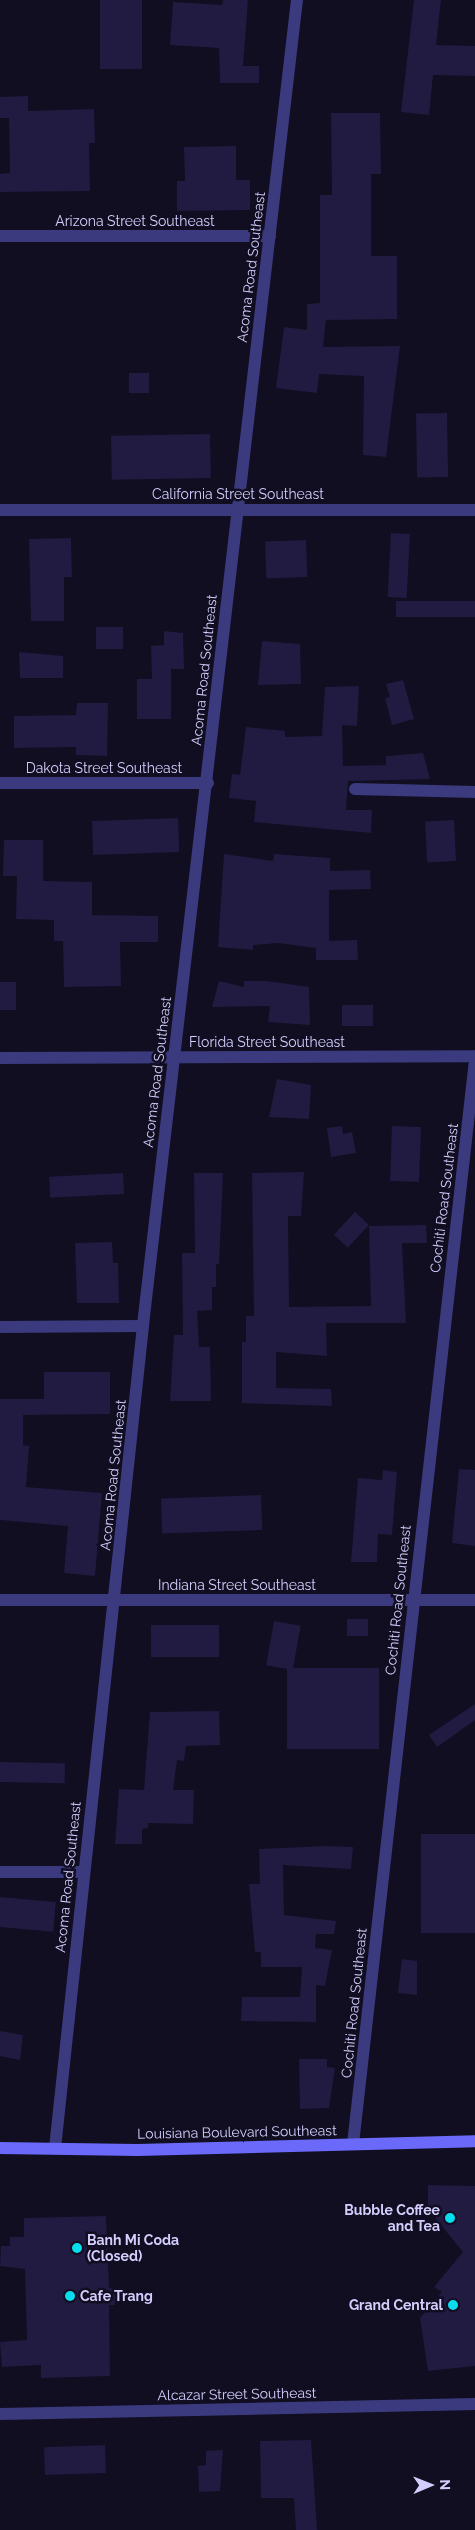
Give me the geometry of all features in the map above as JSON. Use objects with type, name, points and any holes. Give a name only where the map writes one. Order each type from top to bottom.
[{"type":"main road","name":"Louisiana Boulevard Southeast","points":[[0,2148],[475,2142]]},
{"type":"street","name":"Acoma Road Southeast","points":[[55,2148],[173,1057],[208,783],[236,508],[297,0]]},
{"type":"street","name":"Arizona Street Southeast","points":[[0,236],[270,236]]},
{"type":"street","name":"California Street Southeast","points":[[0,510],[236,508],[475,510]]},
{"type":"street","name":"Dakota Street Southeast","points":[[0,783],[208,783]]},
{"type":"street","points":[[355,789],[475,792]]},
{"type":"street","name":"Florida Street Southeast","points":[[0,1058],[475,1058]]},
{"type":"street","name":"Cochiti Road Southeast","points":[[353,2144],[475,1058]]},
{"type":"street","points":[[0,1327],[143,1326]]},
{"type":"street","name":"Indiana Street Southeast","points":[[0,1600],[475,1600]]},
{"type":"street","points":[[0,1872],[84,1872]]},
{"type":"street","name":"Alcazar Street Southeast","points":[[0,2414],[475,2404]]},
{"type":"building","points":[[100,0],[142,0],[142,69],[100,69]]},
{"type":"building","points":[[223,0],[248,0],[243,66],[259,66],[259,83],[220,83],[219,48],[170,45],[173,2],[222,5]]},
{"type":"building","points":[[414,0],[441,0],[436,45],[475,46],[475,76],[433,75],[429,115],[401,112]]},
{"type":"building","points":[[28,96],[28,111],[94,109],[95,143],[89,143],[90,191],[0,192],[0,174],[10,173],[9,118],[0,118],[0,97]]},
{"type":"building","points":[[331,113],[380,113],[381,174],[371,174],[371,256],[397,256],[397,319],[326,320],[323,347],[400,346],[386,457],[363,455],[364,376],[319,374],[317,393],[276,388],[284,327],[307,330],[307,304],[320,303],[320,195],[332,195]]},
{"type":"building","points":[[236,146],[236,180],[250,180],[250,210],[177,211],[177,181],[185,181],[184,147]]},
{"type":"building","points":[[129,373],[149,373],[149,393],[129,393]]},
{"type":"building","points":[[447,413],[448,477],[417,478],[416,414]]},
{"type":"building","points":[[210,434],[211,478],[112,480],[111,436]]},
{"type":"building","points":[[391,533],[410,534],[407,598],[388,597]]},
{"type":"building","points":[[71,538],[72,577],[64,577],[64,621],[31,621],[29,539]]},
{"type":"building","points":[[306,540],[307,577],[266,578],[265,541]]},
{"type":"building","points":[[396,601],[475,601],[475,617],[396,617]]},
{"type":"building","points":[[96,627],[123,627],[123,649],[96,649]]},
{"type":"building","points":[[164,631],[183,633],[184,669],[171,669],[171,719],[137,719],[137,679],[152,679],[151,646],[164,645]]},
{"type":"building","points":[[262,641],[300,644],[301,684],[258,685]]},
{"type":"building","points":[[19,652],[63,656],[63,678],[20,678]]},
{"type":"building","points":[[403,680],[414,719],[392,725],[385,698],[390,697],[386,684]]},
{"type":"building","points":[[359,686],[357,726],[342,725],[343,766],[386,765],[386,756],[423,753],[430,779],[348,781],[346,810],[372,810],[371,833],[254,822],[256,801],[229,798],[232,774],[240,775],[246,727],[285,731],[285,737],[322,736],[325,687]]},
{"type":"building","points":[[77,703],[108,703],[107,756],[76,755],[76,747],[14,748],[14,716],[76,715]]},
{"type":"building","points":[[178,818],[179,852],[93,855],[92,821]]},
{"type":"building","points":[[454,820],[456,861],[427,862],[425,822]]},
{"type":"building","points":[[4,840],[43,840],[43,881],[92,882],[92,915],[158,916],[158,942],[120,942],[121,986],[64,987],[63,941],[54,941],[54,920],[16,919],[17,876],[3,876]]},
{"type":"building","points":[[224,854],[273,861],[274,854],[330,858],[330,871],[370,870],[371,889],[329,890],[329,941],[357,940],[358,960],[316,960],[316,948],[278,943],[253,945],[253,950],[218,947]]},
{"type":"building","points":[[219,981],[244,987],[244,981],[267,981],[309,987],[310,1025],[268,1022],[270,1006],[212,1007]]},
{"type":"building","points":[[0,982],[16,982],[16,1010],[0,1010]]},
{"type":"building","points":[[342,1005],[373,1005],[373,1026],[342,1026]]},
{"type":"building","points":[[277,1079],[311,1085],[309,1119],[269,1117]]},
{"type":"building","points":[[342,1126],[343,1134],[352,1132],[356,1153],[331,1157],[327,1128]]},
{"type":"building","points":[[392,1126],[421,1127],[419,1182],[390,1181]]},
{"type":"building","points":[[304,1172],[301,1216],[288,1216],[289,1307],[371,1306],[369,1226],[426,1225],[427,1243],[402,1243],[406,1323],[326,1323],[327,1356],[276,1352],[276,1388],[331,1389],[332,1406],[242,1403],[242,1342],[246,1342],[246,1316],[254,1316],[252,1173]]},
{"type":"building","points":[[123,1173],[124,1194],[50,1198],[49,1177]]},
{"type":"building","points":[[194,1173],[223,1173],[219,1264],[216,1264],[216,1287],[212,1287],[212,1310],[197,1311],[199,1347],[210,1347],[211,1401],[170,1401],[174,1335],[183,1335],[182,1253],[195,1253]]},
{"type":"building","points":[[355,1212],[369,1225],[348,1248],[334,1235]]},
{"type":"building","points":[[112,1242],[113,1263],[118,1263],[119,1303],[77,1303],[75,1243]]},
{"type":"building","points":[[44,1372],[110,1372],[110,1414],[23,1415],[23,1445],[29,1446],[26,1487],[102,1493],[95,1576],[64,1573],[68,1526],[0,1520],[0,1399],[44,1399]]},
{"type":"building","points":[[459,1469],[475,1470],[475,1546],[452,1543]]},
{"type":"building","points":[[383,1470],[397,1472],[392,1535],[378,1534],[377,1562],[351,1562],[358,1478],[382,1480]]},
{"type":"building","points":[[261,1495],[262,1530],[162,1533],[161,1498]]},
{"type":"building","points":[[347,1619],[368,1619],[368,1636],[347,1636]]},
{"type":"building","points":[[274,1621],[301,1626],[293,1670],[266,1665]]},
{"type":"building","points":[[151,1625],[219,1625],[219,1657],[151,1657]]},
{"type":"building","points":[[287,1668],[379,1668],[379,1749],[287,1749]]},
{"type":"building","points":[[475,1704],[475,1720],[437,1747],[429,1735]]},
{"type":"building","points":[[219,1711],[220,1745],[186,1746],[184,1761],[177,1760],[173,1790],[194,1790],[193,1824],[148,1823],[148,1828],[142,1829],[142,1844],[115,1844],[119,1789],[144,1790],[150,1712]]},
{"type":"building","points":[[0,1762],[65,1763],[65,1783],[0,1782]]},
{"type":"building","points":[[421,1834],[475,1834],[475,1933],[421,1933]]},
{"type":"building","points":[[327,1846],[353,1847],[351,1869],[283,1865],[284,1915],[336,1921],[334,1934],[316,1934],[315,1948],[332,1950],[325,1986],[316,1985],[316,2022],[241,2021],[242,1997],[300,1997],[302,1967],[261,1967],[261,1952],[255,1952],[249,1884],[260,1884],[259,1849]]},
{"type":"building","points":[[0,1897],[56,1902],[53,1932],[0,1927]]},
{"type":"building","points":[[402,1959],[417,1961],[417,1995],[398,1993]]},
{"type":"building","points":[[0,2031],[23,2035],[20,2060],[0,2056]]},
{"type":"building","points":[[299,2059],[327,2059],[327,2067],[335,2068],[329,2108],[300,2109]]},
{"type":"building","name":"Grand Central","points":[[428,2185],[475,2186],[475,2366],[428,2371],[420,2318],[442,2292],[434,2287],[463,2252],[428,2209]]},
{"type":"building","name":"Cafe Trang","points":[[106,2216],[109,2288],[115,2288],[115,2305],[109,2305],[110,2376],[41,2378],[41,2365],[2,2367],[0,2342],[27,2340],[25,2269],[0,2266],[1,2246],[10,2246],[10,2237],[24,2237],[24,2218]]},
{"type":"building","points":[[311,2440],[317,2530],[296,2530],[294,2498],[261,2498],[260,2441]]},
{"type":"building","points":[[105,2445],[106,2473],[45,2475],[44,2447]]},
{"type":"building","points":[[223,2450],[220,2491],[199,2492],[198,2466],[206,2465],[206,2451]]},
{"type":"place","name":"Bubble Coffee and Tea","points":[[450,2218]]},
{"type":"place","name":"Banh Mi Coda (Closed)","points":[[77,2248]]},
{"type":"place","name":"Cafe Trang","points":[[70,2296]]},
{"type":"place","name":"Grand Central","points":[[453,2305]]}]
